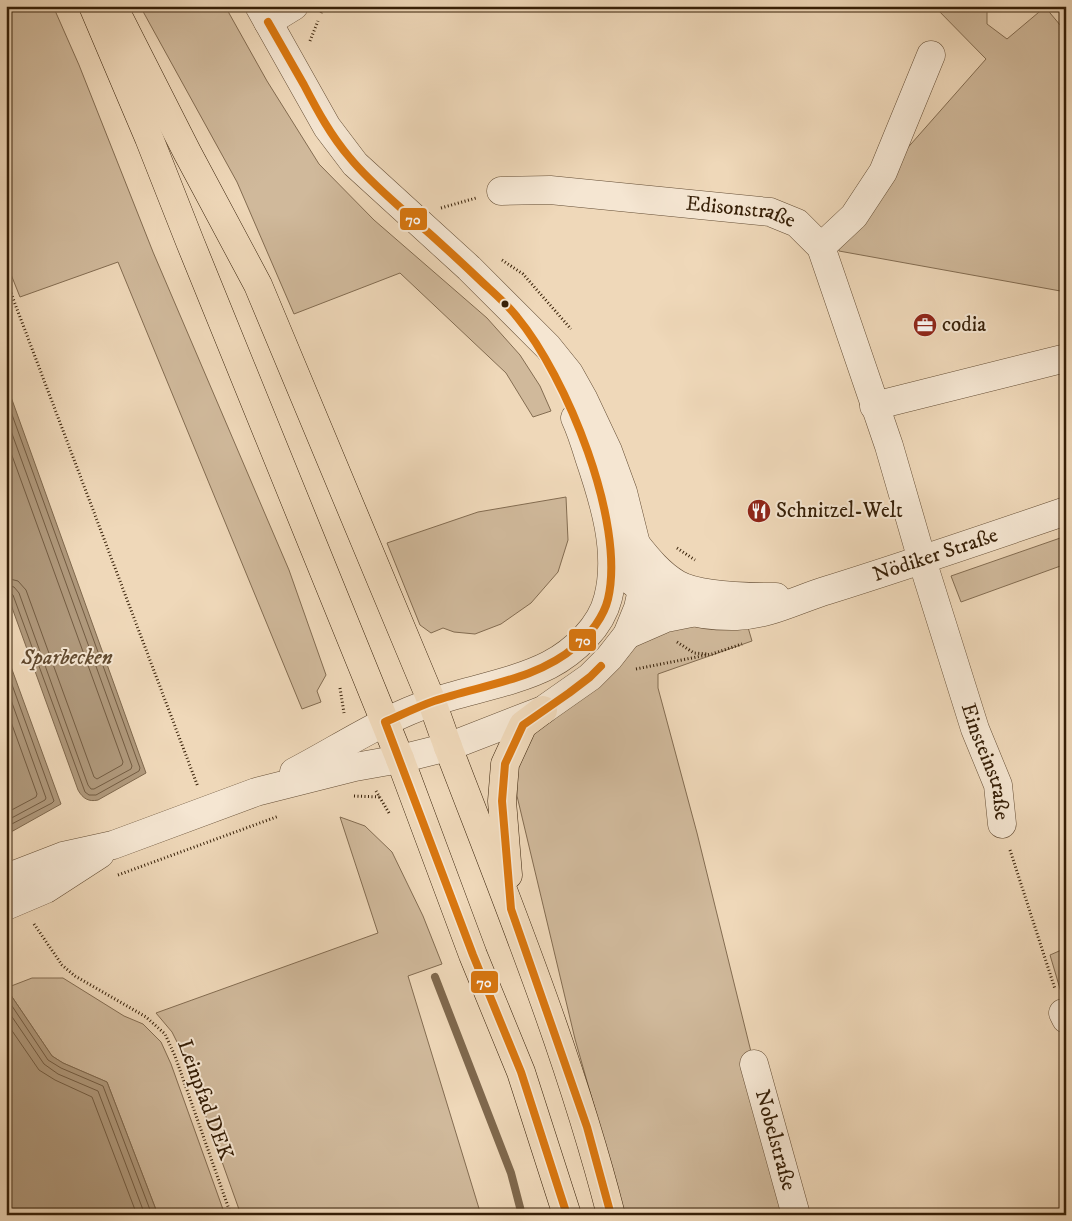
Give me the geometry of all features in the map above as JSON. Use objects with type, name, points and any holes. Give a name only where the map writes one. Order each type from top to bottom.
[{"type":"main road","points":[[93,6],[149,138],[400,759],[473,955],[522,1072],[567,1215]]},
{"type":"main road","points":[[113,6],[187,152],[258,285],[432,702],[511,909],[587,1127],[611,1215]]},
{"type":"main road","points":[[511,909],[502,801],[505,764],[523,725],[543,710]]},
{"type":"street","points":[[6,878],[63,856],[114,845],[256,792],[355,767],[400,759],[448,747],[543,710],[590,677],[609,658],[627,635],[638,608],[642,590],[624,549],[623,492],[608,451],[569,373],[553,353],[468,268],[355,164],[327,127],[264,14],[294,6]]},
{"type":"street","points":[[821,247],[854,216],[883,172],[931,55]]},
{"type":"street","name":"Edisonstraße","points":[[501,191],[550,190],[770,212],[797,223],[821,247],[889,446],[922,560]]},
{"type":"street","points":[[874,406],[1066,358]]},
{"type":"street","name":"Nödiker Straße","points":[[642,590],[670,606],[691,613],[738,616],[769,612],[805,597],[1066,511]]},
{"type":"street","points":[[597,621],[608,600],[611,579],[624,549]]},
{"type":"street","name":"Nödiker Straße","points":[[624,549],[678,585],[723,595],[749,598],[805,597]]},
{"type":"street","name":"Einsteinstraße","points":[[922,560],[975,729],[998,785],[1002,824]]},
{"type":"street","points":[[256,792],[385,722],[432,702],[516,677],[548,665],[576,647],[597,621],[621,600],[642,590],[678,585]]},
{"type":"street","name":"Nödiker Straße","points":[[627,635],[666,618],[691,613]]},
{"type":"street","points":[[6,906],[46,890],[114,845]]},
{"type":"street","name":"Nobelstraße","points":[[754,1064],[796,1215]]},
{"type":"path","points":[[309,46],[311,35],[324,6]]},
{"type":"path","points":[[419,224],[435,209],[501,191]]},
{"type":"path","points":[[6,280],[206,811]]},
{"type":"path","points":[[627,671],[712,654],[694,653],[680,646],[675,640]]},
{"type":"path","points":[[349,796],[379,798]]},
{"type":"path","points":[[113,877],[285,814]]},
{"type":"path","name":"Einsteinstraße","points":[[1002,824],[1065,1016]]},
{"type":"path","name":"Leinpfad DEK","points":[[32,919],[62,965],[75,976],[146,1017],[165,1034],[175,1056],[231,1215]]},
{"type":"shaded area","points":[[6,6],[53,6],[79,65],[153,252],[289,570],[326,675],[317,691],[321,702],[302,709],[118,262],[20,297],[6,262]]},
{"type":"shaded area","points":[[140,6],[225,6],[267,81],[319,164],[374,220],[487,318],[520,355],[540,386],[551,411],[533,417],[506,373],[400,273],[294,314],[237,182]]},
{"type":"shaded area","points":[[934,6],[987,6],[987,24],[1007,39],[1045,7],[1066,32],[1066,292],[839,251],[836,229],[986,59]]},
{"type":"shaded area","points":[[566,497],[568,540],[558,572],[531,603],[501,624],[475,634],[454,632],[443,628],[431,633],[420,625],[387,543],[478,512]]},
{"type":"shaded area","points":[[1066,536],[1066,564],[961,602],[951,576]]},
{"type":"shaded area","points":[[747,624],[752,641],[658,674],[658,688],[697,833],[754,1064],[796,1215],[625,1215],[575,1039],[517,796],[516,770],[524,746],[537,728],[642,640],[664,626]]},
{"type":"shaded area","points":[[340,817],[365,826],[392,852],[423,916],[442,964],[408,976],[481,1215],[241,1215],[185,1058],[172,1032],[156,1013],[378,933]]},
{"type":"shaded area","points":[[1066,948],[1066,1009],[1050,955]]},
{"type":"shaded area","points":[[32,978],[63,978],[124,1016],[143,1024],[161,1042],[171,1064],[225,1215],[158,1215],[107,1082],[63,1063],[52,1056],[6,988]]},
{"type":"water","name":"Sparbecken","points":[[6,383],[146,773],[98,800],[86,799],[78,790],[6,591]]},
{"type":"water","name":"Sparbecken","points":[[6,653],[61,804],[11,832],[6,832]]},
{"type":"water","points":[[6,988],[52,1056],[63,1063],[107,1082],[158,1215],[6,1215]]},
{"type":"waterway","points":[[435,977],[511,1173],[522,1215]]},
{"type":"transit line","name":"70","points":[[268,22],[325,123],[350,158],[380,189],[505,303],[536,343],[572,412],[588,451],[600,491],[608,531],[611,567],[608,599],[596,625],[586,636],[576,646],[544,667],[508,680],[434,701],[385,722],[473,955],[521,1072],[567,1215]]},
{"type":"transit line","name":"70","points":[[601,666],[569,693],[523,725],[505,764],[502,801],[511,909],[587,1127],[611,1215]]},
{"type":"place","name":"codia","points":[[925,325]]},
{"type":"place","name":"Schnitzel-Welt","points":[[759,511]]}]
